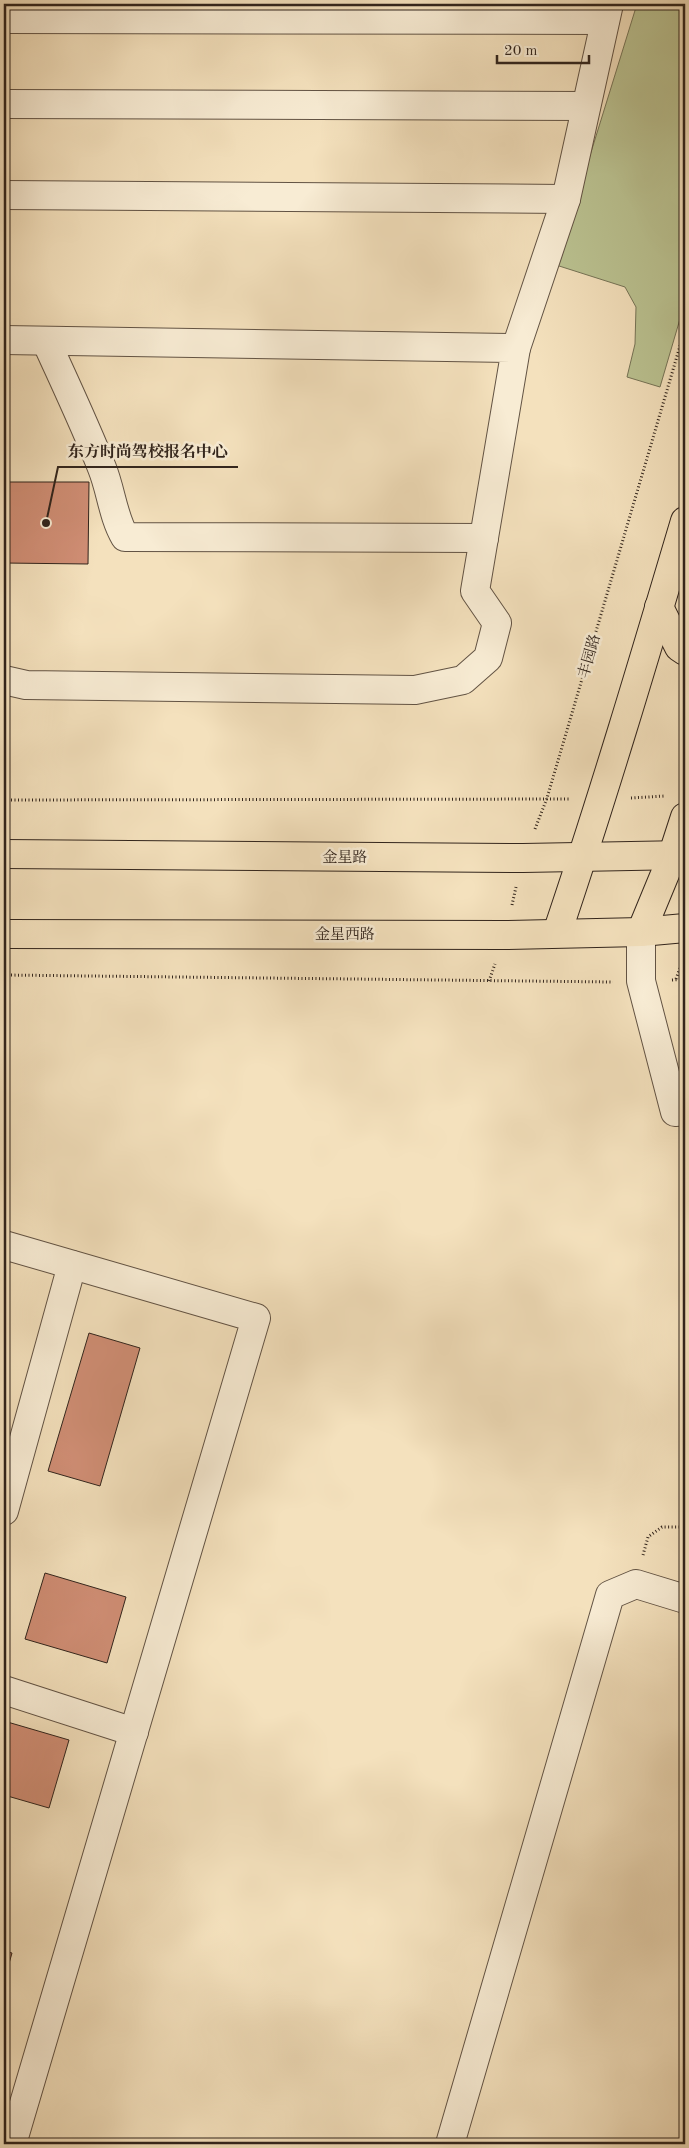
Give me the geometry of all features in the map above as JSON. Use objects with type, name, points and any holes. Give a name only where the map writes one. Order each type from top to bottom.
[{"type":"main road","points":[[557,934],[601,799],[685,521]]},
{"type":"main road","points":[[659,607],[679,647],[685,651]]},
{"type":"main road","points":[[641,932],[678,856],[685,817]]},
{"type":"main road","name":"金星路","points":[[4,854],[523,858],[678,856]]},
{"type":"main road","name":"金星西路","points":[[4,934],[506,935],[641,932],[685,928]]},
{"type":"street","points":[[4,19],[607,12],[566,199],[516,348],[475,591],[497,623],[488,658],[463,680],[416,690],[26,685],[4,680]]},
{"type":"street","points":[[4,104],[586,106]]},
{"type":"street","points":[[4,195],[566,199]]},
{"type":"street","points":[[4,340],[516,348]]},
{"type":"street","points":[[46,341],[102,468],[119,526],[125,537],[484,538]]},
{"type":"street","points":[[641,932],[641,981],[675,1112],[685,1112]]},
{"type":"street","points":[[4,1245],[256,1318],[12,2144]]},
{"type":"street","points":[[4,1511],[72,1265]]},
{"type":"street","points":[[450,2144],[610,1595],[636,1584],[685,1599]]},
{"type":"street","points":[[4,1690],[134,1732]]},
{"type":"path","name":"丰园路","points":[[489,981],[506,935],[523,858],[547,798],[685,329]]},
{"type":"path","points":[[4,800],[601,799],[667,796]]},
{"type":"path","points":[[676,980],[685,953]]},
{"type":"path","points":[[4,975],[489,981],[641,981],[685,979]]},
{"type":"path","points":[[636,1584],[648,1537],[662,1527],[685,1526]]},
{"type":"green space","points":[[637,4],[685,4],[685,302],[660,387],[627,377],[635,344],[636,307],[625,287],[556,265]]},
{"type":"building","points":[[4,482],[89,482],[88,564],[4,563]]},
{"type":"building","points":[[89,1333],[140,1348],[100,1486],[48,1471]]},
{"type":"building","points":[[45,1573],[126,1597],[107,1663],[25,1639]]},
{"type":"building","points":[[4,1721],[69,1740],[49,1808],[4,1795]]},
{"type":"building","points":[[4,1951],[12,1953],[4,1981]]},
{"type":"place","name":"东方时尚驾校报名中心","points":[[46,523]]}]
